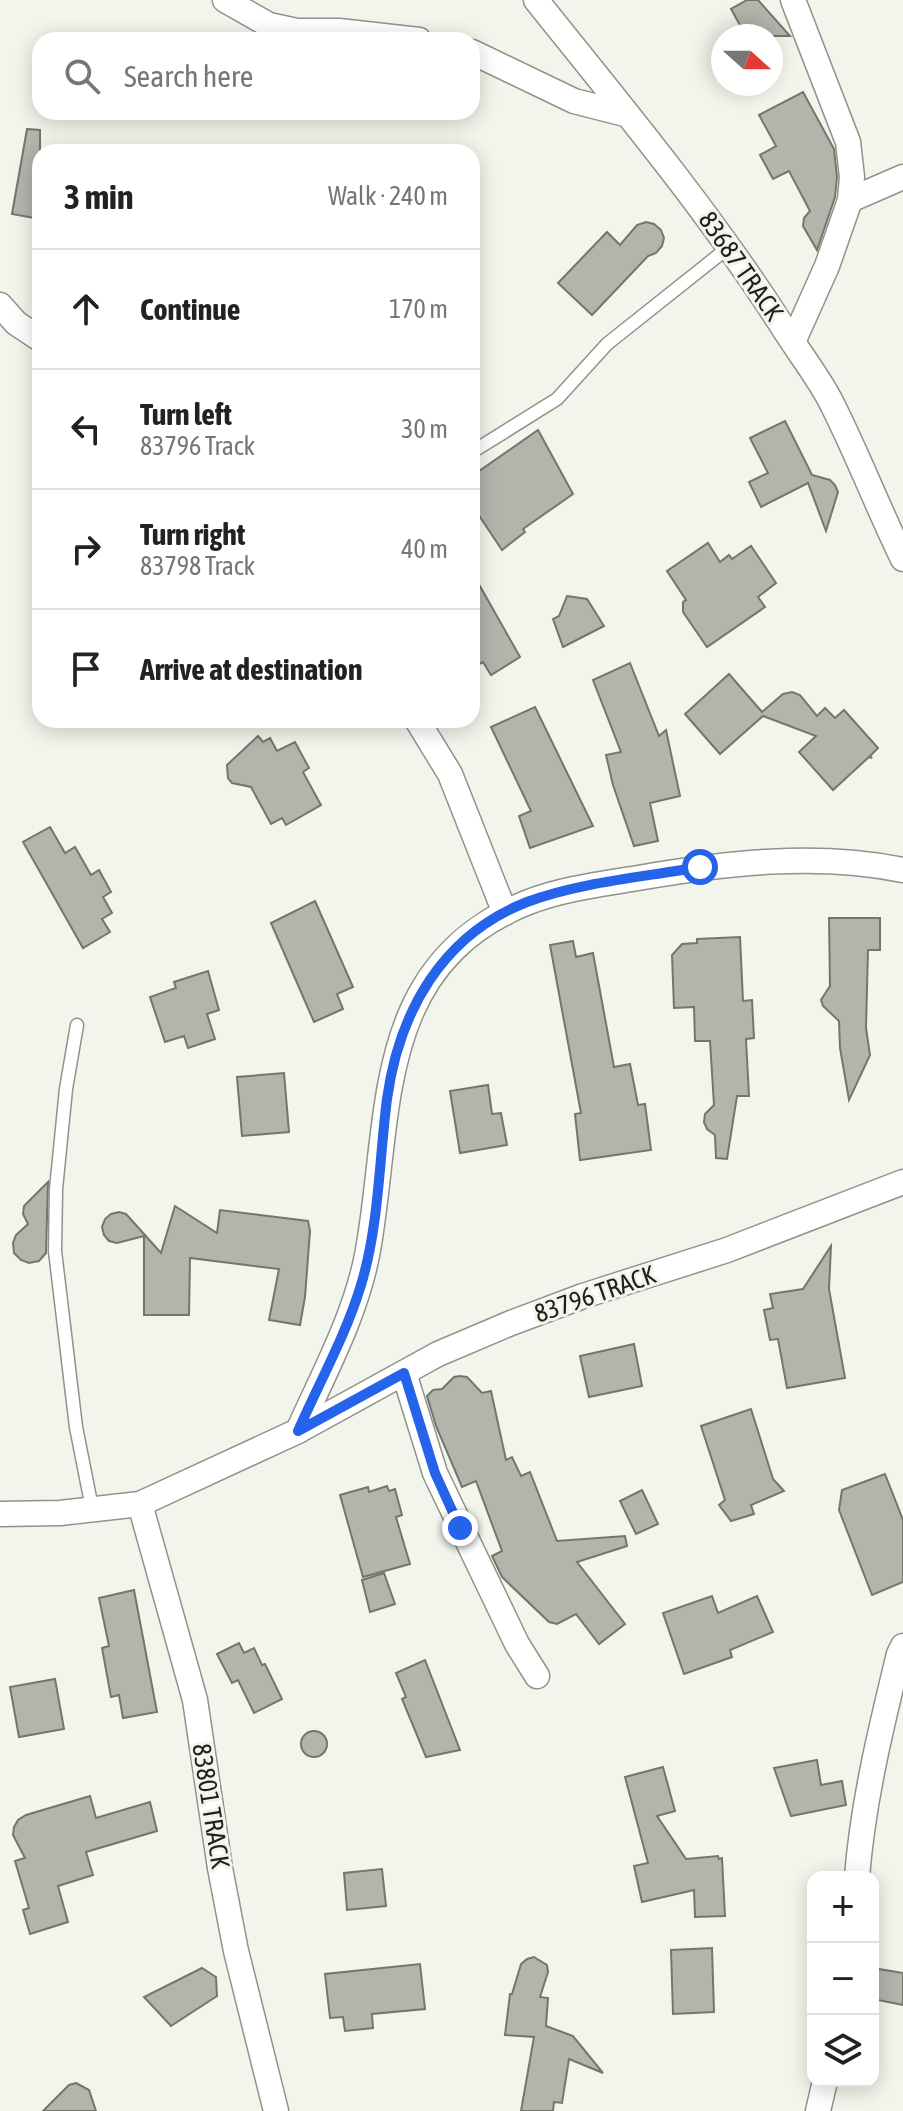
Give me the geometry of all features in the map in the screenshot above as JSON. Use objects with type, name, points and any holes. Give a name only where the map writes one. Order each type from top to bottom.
[{"type":"street","points":[[225,0],[269,25],[297,31],[348,32]]},
{"type":"street","name":"83687 TRACK","points":[[536,0],[677,176],[793,342],[829,398],[903,559]]},
{"type":"street","points":[[793,0],[848,142],[852,177],[850,200],[827,266],[793,342]]},
{"type":"street","points":[[480,56],[574,101],[625,114]]},
{"type":"street","points":[[850,200],[903,177]]},
{"type":"street","points":[[0,305],[16,323],[32,334]]},
{"type":"street","points":[[422,728],[450,774],[505,913]]},
{"type":"street","points":[[298,1431],[361,1286],[393,1066],[417,999],[445,957],[470,934],[505,913],[528,902],[567,891],[700,867],[776,861],[851,862],[903,870]]},
{"type":"street","name":"83796 TRACK","points":[[140,1504],[298,1431],[438,1354],[511,1323],[583,1296],[727,1250],[903,1182]]},
{"type":"street","points":[[404,1373],[435,1473],[498,1605],[537,1676]]},
{"type":"street","points":[[0,1514],[60,1513],[140,1504]]},
{"type":"street","name":"83801 TRACK","points":[[140,1504],[195,1700],[233,1938],[276,2111]]},
{"type":"street","points":[[858,1871],[876,1751],[903,1646]]},
{"type":"street","points":[[818,2111],[824,2087]]},
{"type":"lane","points":[[480,447],[557,399],[629,324],[674,293],[729,247]]},
{"type":"lane","points":[[77,1025],[66,1089],[56,1189],[55,1251],[76,1427],[92,1508]]},
{"type":"building","points":[[747,0],[758,0],[779,24],[739,24],[731,9]]},
{"type":"building","points":[[803,92],[834,149],[837,177],[835,197],[817,250],[803,226],[804,218],[810,211],[789,171],[773,179],[760,155],[776,146],[759,115]]},
{"type":"building","points":[[27,129],[40,130],[40,144],[32,144],[32,218],[12,214]]},
{"type":"building","points":[[646,222],[661,230],[664,238],[662,246],[648,256],[592,315],[558,283],[607,232],[620,245],[637,225]]},
{"type":"building","points":[[785,421],[812,475],[830,480],[838,492],[826,531],[808,483],[761,507],[749,482],[768,473],[750,438]]},
{"type":"building","points":[[538,430],[573,494],[523,529],[525,532],[502,550],[480,517],[480,470]]},
{"type":"building","points":[[708,543],[720,562],[729,555],[732,559],[751,546],[776,583],[758,597],[765,607],[707,647],[683,612],[683,602],[686,600],[667,571]]},
{"type":"building","points":[[480,586],[520,657],[491,675],[483,662],[480,664]]},
{"type":"building","points":[[567,596],[587,599],[604,626],[563,647],[553,619],[559,616]]},
{"type":"building","points":[[630,663],[659,736],[666,730],[680,796],[650,803],[658,841],[634,846],[606,755],[621,752],[593,680]]},
{"type":"building","points":[[729,674],[762,712],[783,694],[792,692],[800,695],[817,716],[825,708],[835,718],[844,710],[878,748],[870,756],[872,758],[869,757],[833,790],[799,752],[816,736],[763,716],[720,754],[685,714]]},
{"type":"building","points":[[535,707],[593,826],[530,848],[519,816],[531,811],[491,727]]},
{"type":"building","points":[[258,736],[263,742],[270,738],[277,751],[295,742],[309,768],[303,772],[321,805],[286,825],[282,818],[271,824],[251,787],[232,783],[228,778],[227,765]]},
{"type":"building","points":[[50,827],[65,853],[75,847],[91,875],[99,870],[111,892],[103,897],[112,913],[102,919],[110,932],[83,948],[23,842]]},
{"type":"building","points":[[315,901],[353,987],[337,994],[343,1009],[314,1022],[271,923]]},
{"type":"building","points":[[829,918],[880,918],[880,950],[868,950],[866,1028],[870,1055],[849,1100],[839,1021],[821,1000],[830,986]]},
{"type":"building","points":[[740,937],[743,1001],[752,1000],[754,1038],[746,1039],[749,1096],[737,1096],[727,1159],[716,1158],[715,1135],[704,1122],[705,1114],[714,1105],[710,1041],[695,1041],[694,1007],[674,1008],[672,955],[682,944],[697,943],[697,939]]},
{"type":"building","points":[[573,941],[576,957],[593,953],[614,1067],[630,1064],[638,1105],[645,1104],[651,1150],[580,1160],[575,1114],[581,1113],[550,945]]},
{"type":"building","points":[[208,971],[219,1010],[207,1014],[215,1039],[188,1048],[184,1036],[165,1042],[150,997],[176,988],[174,982]]},
{"type":"building","points":[[284,1073],[289,1132],[242,1136],[237,1077]]},
{"type":"building","points":[[488,1085],[492,1114],[501,1113],[507,1145],[460,1153],[450,1091]]},
{"type":"building","points":[[48,1182],[46,1253],[39,1261],[29,1263],[14,1253],[13,1243],[16,1235],[28,1224],[23,1214],[24,1206]]},
{"type":"building","points":[[175,1206],[217,1233],[220,1210],[308,1221],[305,1297],[300,1325],[269,1320],[279,1269],[190,1258],[189,1315],[144,1315],[144,1236],[117,1243],[109,1241],[102,1227],[111,1214],[126,1214],[161,1253]]},
{"type":"building","points":[[831,1246],[829,1289],[845,1378],[787,1388],[778,1339],[770,1340],[764,1310],[773,1308],[770,1294],[803,1289]]},
{"type":"building","points":[[634,1344],[642,1386],[589,1397],[580,1356]]},
{"type":"building","points":[[460,1376],[467,1377],[482,1393],[491,1391],[506,1460],[512,1457],[521,1476],[530,1472],[557,1541],[625,1536],[627,1546],[577,1562],[625,1624],[599,1644],[576,1614],[557,1624],[549,1622],[502,1577],[492,1556],[502,1551],[476,1481],[462,1487],[427,1396]]},
{"type":"building","points":[[751,1409],[773,1479],[784,1491],[751,1505],[754,1514],[731,1521],[719,1505],[725,1500],[701,1426]]},
{"type":"building","points":[[885,1474],[903,1520],[903,1582],[872,1595],[839,1510],[842,1490]]},
{"type":"building","points":[[387,1486],[389,1491],[395,1489],[402,1515],[396,1517],[410,1564],[363,1577],[340,1495],[368,1487],[369,1492]]},
{"type":"building","points":[[642,1490],[658,1524],[636,1534],[620,1501]]},
{"type":"building","points":[[384,1573],[395,1604],[370,1612],[362,1580]]},
{"type":"building","points":[[134,1590],[157,1712],[123,1718],[119,1695],[111,1697],[102,1648],[109,1646],[99,1598]]},
{"type":"building","points":[[712,1596],[718,1613],[757,1596],[773,1632],[730,1650],[732,1657],[684,1674],[663,1613]]},
{"type":"building","points":[[239,1643],[244,1653],[254,1648],[282,1699],[254,1713],[238,1680],[232,1683],[217,1654]]},
{"type":"building","points":[[425,1660],[460,1750],[426,1757],[402,1699],[406,1697],[396,1673]]},
{"type":"building","points":[[55,1679],[64,1729],[19,1737],[10,1687]]},
{"type":"building","points":[[314,1731],[323,1735],[327,1744],[323,1753],[314,1757],[305,1753],[301,1744],[305,1735]]},
{"type":"building","points":[[817,1760],[821,1785],[842,1781],[846,1805],[791,1816],[774,1768]]},
{"type":"building","points":[[663,1767],[675,1811],[657,1816],[686,1859],[722,1858],[725,1916],[695,1917],[694,1890],[642,1902],[634,1866],[648,1863],[625,1777]]},
{"type":"building","points":[[90,1796],[96,1818],[150,1802],[157,1831],[86,1852],[93,1875],[58,1886],[68,1922],[30,1934],[23,1910],[29,1908],[15,1861],[25,1858],[13,1835],[14,1827],[26,1815]]},
{"type":"building","points":[[382,1869],[386,1906],[347,1910],[344,1873]]},
{"type":"building","points":[[712,1948],[714,2012],[673,2014],[671,1950]]},
{"type":"building","points":[[534,1957],[547,1965],[548,1972],[540,1997],[548,1998],[546,2026],[573,2036],[603,2073],[569,2059],[562,2103],[554,2102],[553,2111],[521,2111],[534,2037],[505,2035],[510,1994],[521,1964]]},
{"type":"building","points":[[420,1964],[425,2009],[372,2014],[373,2028],[345,2031],[343,2017],[330,2018],[325,1974]]},
{"type":"building","points":[[202,1968],[216,1977],[217,1996],[171,2026],[144,1997]]},
{"type":"building","points":[[879,1969],[903,1973],[903,2005],[879,2000]]},
{"type":"building","points":[[76,2083],[89,2090],[96,2111],[43,2111],[69,2085]]},
{"type":"route","points":[[460,1528],[435,1473],[404,1373],[298,1431],[361,1286],[378,1186],[387,1100],[393,1066],[406,1025],[430,976],[445,957],[470,934],[496,917],[528,902],[567,891],[700,867]]}]
